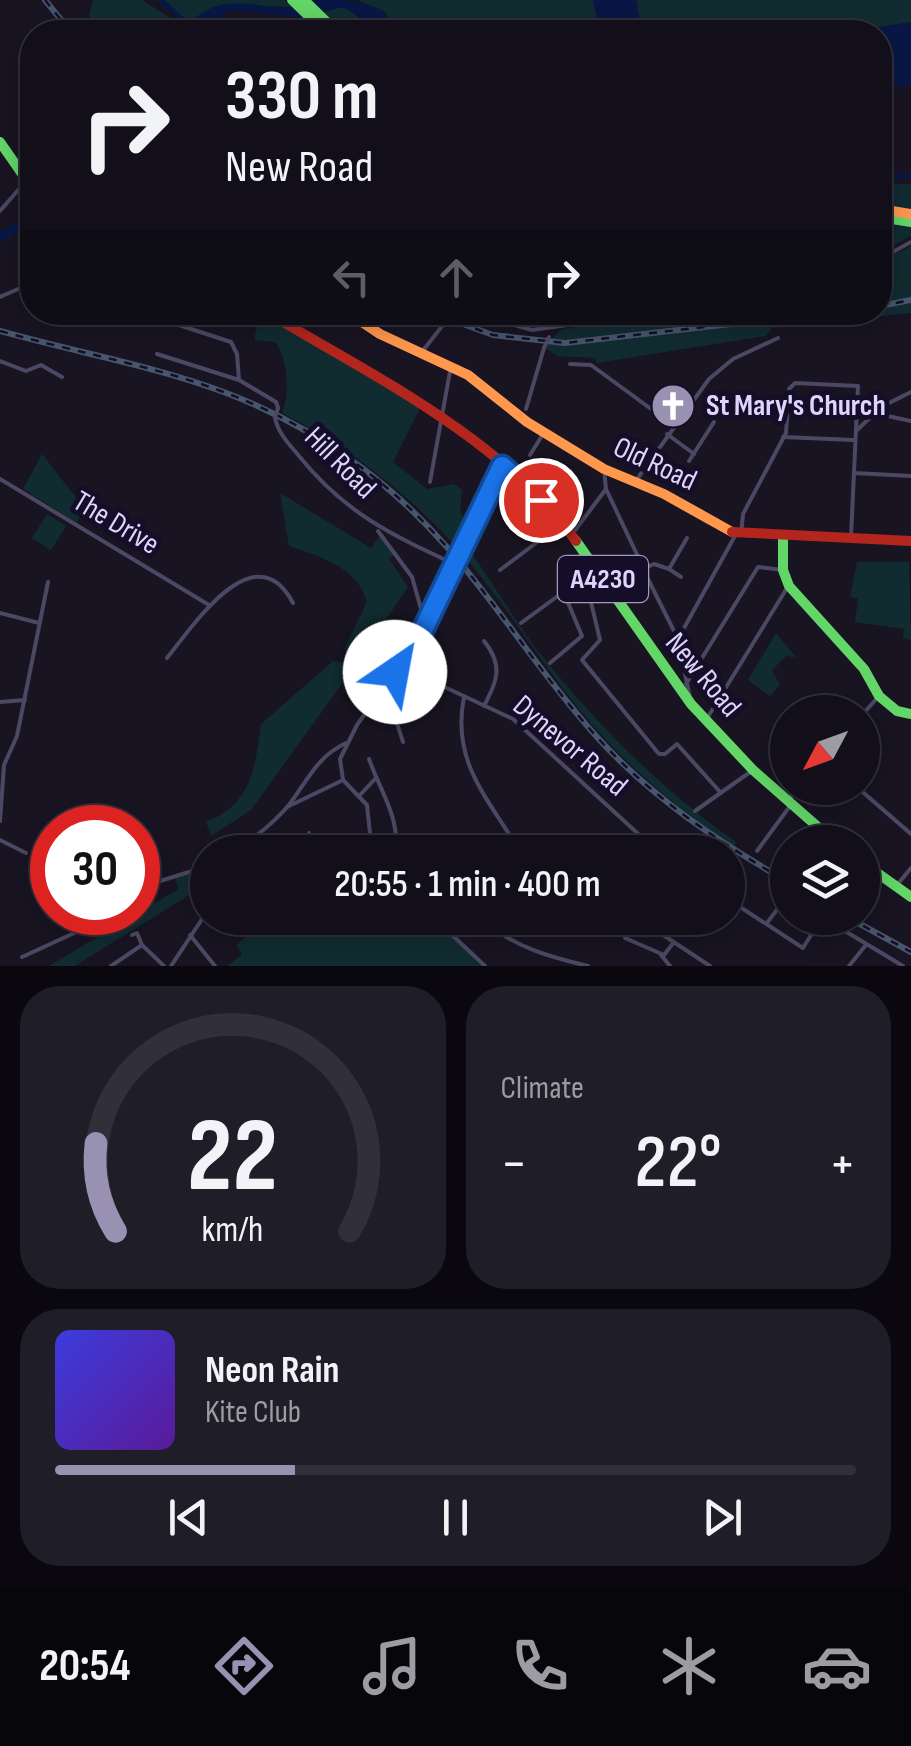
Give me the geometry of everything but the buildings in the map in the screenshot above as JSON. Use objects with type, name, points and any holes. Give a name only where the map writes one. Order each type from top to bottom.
[{"type":"main road","points":[[292,0],[317,20]]},
{"type":"main road","points":[[304,0],[321,20]]},
{"type":"main road","points":[[0,142],[20,170]]},
{"type":"main road","name":"New Road","points":[[288,325],[439,414],[564,523],[642,640],[691,704],[770,783]]},
{"type":"main road","name":"Old Road","points":[[376,325],[421,353],[451,366],[543,434],[604,469],[738,535],[911,541]]},
{"type":"main road","points":[[783,538],[783,570],[789,586],[864,668],[879,695]]},
{"type":"main road","points":[[880,696],[897,711],[911,714]]},
{"type":"main road","name":"New Road","points":[[796,805],[814,825]]},
{"type":"main road","points":[[880,873],[911,897]]},
{"type":"street","points":[[0,212],[20,193]]},
{"type":"street","points":[[157,354],[239,380],[236,350],[231,342],[175,325]]},
{"type":"street","points":[[421,353],[443,325]]},
{"type":"street","points":[[514,325],[532,330],[576,325]]},
{"type":"street","points":[[526,409],[550,329]]},
{"type":"street","points":[[635,482],[673,425],[719,369],[778,338]]},
{"type":"street","points":[[0,362],[26,371],[41,365],[62,377]]},
{"type":"street","points":[[570,364],[590,365],[673,425]]},
{"type":"street","points":[[430,482],[439,414],[451,366]]},
{"type":"street","name":"Hill Road","points":[[239,380],[276,402],[274,417],[283,436],[318,479],[371,524],[454,564]]},
{"type":"street","points":[[678,639],[738,535],[743,514],[783,437],[791,385],[858,386],[851,540]]},
{"type":"street","points":[[856,431],[874,413],[911,392]]},
{"type":"street","points":[[874,413],[911,421]]},
{"type":"street","points":[[688,461],[714,422]]},
{"type":"street","points":[[530,455],[543,434]]},
{"type":"street","points":[[667,434],[694,454]]},
{"type":"street","points":[[783,437],[856,440]]},
{"type":"street","points":[[371,835],[370,817],[360,795],[343,780],[340,759],[346,744],[420,636],[502,466]]},
{"type":"street","points":[[604,469],[606,490],[678,639],[691,704]]},
{"type":"street","points":[[854,473],[911,476]]},
{"type":"street","name":"The Drive","points":[[0,477],[209,605]]},
{"type":"street","points":[[573,533],[606,490]]},
{"type":"street","points":[[500,570],[564,523]]},
{"type":"street","points":[[371,524],[412,577],[425,623]]},
{"type":"street","points":[[669,569],[687,538]]},
{"type":"street","points":[[642,566],[654,564],[681,576]]},
{"type":"street","points":[[685,684],[758,567],[783,570]]},
{"type":"street","points":[[521,623],[594,569]]},
{"type":"street","points":[[594,569],[590,598],[600,633],[598,645],[582,660],[659,754],[666,754],[677,744],[721,793]]},
{"type":"street","points":[[167,658],[209,605],[251,577],[276,583],[293,603]]},
{"type":"street","points":[[423,645],[458,579]]},
{"type":"street","points":[[0,820],[4,766],[17,736],[48,585]]},
{"type":"street","points":[[706,720],[789,586]]},
{"type":"street","points":[[550,663],[582,636],[562,591]]},
{"type":"street","points":[[0,613],[39,623]]},
{"type":"street","points":[[404,742],[395,717],[428,672],[420,636]]},
{"type":"street","points":[[484,641],[498,663],[498,676],[484,706]]},
{"type":"street","name":"Dynevor Road","points":[[428,672],[436,684],[513,719],[640,835]]},
{"type":"street","points":[[464,698],[460,746],[468,772],[508,835]]},
{"type":"street","points":[[0,702],[24,700]]},
{"type":"street","points":[[287,807],[312,768],[346,744]]},
{"type":"street","points":[[369,760],[389,797],[398,835]]},
{"type":"street","points":[[695,811],[754,770]]},
{"type":"street","points":[[360,795],[376,778]]},
{"type":"street","points":[[254,835],[287,807],[343,780]]},
{"type":"street","points":[[757,850],[788,805]]},
{"type":"street","points":[[878,805],[911,834]]},
{"type":"street","points":[[0,840],[26,854]]},
{"type":"street","points":[[897,884],[911,868]]},
{"type":"street","points":[[160,881],[190,872]]},
{"type":"street","points":[[745,910],[770,927]]},
{"type":"street","points":[[766,924],[770,919]]},
{"type":"street","points":[[22,957],[70,935]]},
{"type":"street","points":[[138,935],[142,945],[167,966],[190,936],[215,966]]},
{"type":"street","points":[[452,935],[486,966]]},
{"type":"street","points":[[501,935],[539,954],[588,966]]},
{"type":"street","points":[[666,935],[710,966]]},
{"type":"street","points":[[783,935],[803,948],[811,935]]},
{"type":"street","points":[[850,935],[903,966]]},
{"type":"street","points":[[626,938],[661,955],[670,966]]},
{"type":"street","points":[[661,955],[674,942]]},
{"type":"street","points":[[111,966],[142,945]]},
{"type":"street","points":[[850,966],[866,945]]},
{"type":"green space","points":[[93,0],[142,0],[174,20],[92,20],[89,16]]},
{"type":"green space","points":[[163,0],[285,0],[291,7],[222,8],[196,20],[185,20]]},
{"type":"green space","points":[[357,0],[593,0],[597,20],[390,20],[385,12]]},
{"type":"green space","points":[[636,0],[911,0],[911,22],[892,25],[892,20],[639,18]]},
{"type":"green space","points":[[348,8],[362,20],[329,20],[321,12]]},
{"type":"green space","points":[[892,184],[911,184],[911,209],[892,206]]},
{"type":"green space","points":[[892,223],[911,225],[911,236],[892,246]]},
{"type":"green space","points":[[911,246],[911,298],[892,302],[892,256]]},
{"type":"green space","points":[[911,303],[911,313],[892,315],[892,306]]},
{"type":"green space","points":[[257,325],[281,325],[416,402],[419,410],[393,462],[427,489],[454,484],[462,490],[460,510],[470,529],[463,542],[536,648],[612,735],[685,803],[727,835],[718,835],[666,796],[605,739],[464,556],[418,508],[367,466],[282,413],[286,376],[275,342],[254,340]]},
{"type":"green space","points":[[591,325],[704,325],[549,341],[562,329]]},
{"type":"green space","points":[[745,325],[800,325],[772,328],[766,336],[596,363],[595,358],[558,356],[546,349],[548,344]]},
{"type":"green space","points":[[42,454],[77,499],[82,512],[77,523],[23,489]]},
{"type":"green space","points":[[506,476],[533,499],[530,502],[508,490],[495,498],[480,520],[502,477]]},
{"type":"green space","points":[[280,493],[371,548],[381,534],[397,553],[389,559],[408,587],[360,658],[344,649],[367,602],[362,590],[336,565],[289,546]]},
{"type":"green space","points":[[47,514],[66,526],[51,550],[32,538]]},
{"type":"green space","points":[[857,562],[909,562],[911,640],[903,638],[904,629],[855,622],[858,599],[850,597]]},
{"type":"green space","points":[[776,633],[796,657],[786,656],[772,670],[780,685],[770,696],[748,680]]},
{"type":"green space","points":[[333,661],[357,663],[251,810],[211,835],[206,822],[233,805],[248,783],[261,724]]},
{"type":"green space","points":[[190,872],[190,895],[160,913],[160,900],[178,889],[175,877]]},
{"type":"green space","points":[[101,935],[125,935],[75,966],[49,966]]},
{"type":"green space","points":[[249,935],[452,935],[485,966],[227,966],[242,955],[236,945]]},
{"type":"water","points":[[320,0],[355,2],[376,8],[391,20],[365,20],[343,7],[303,18],[230,10],[216,20],[194,20],[205,11],[225,4],[295,6]]},
{"type":"water","points":[[593,0],[636,0],[641,20],[597,20]]},
{"type":"water","points":[[911,22],[911,85],[892,86],[892,25]]},
{"type":"waterway","points":[[161,0],[183,20]]},
{"type":"waterway","points":[[892,176],[911,176]]},
{"type":"waterway","points":[[0,237],[20,226]]},
{"type":"railway","points":[[45,0],[61,20]]},
{"type":"railway","points":[[892,304],[911,300]]},
{"type":"railway","points":[[466,325],[493,335],[565,343],[722,325]]},
{"type":"railway","points":[[0,331],[142,367],[228,394],[313,435],[358,465],[429,527],[617,758],[686,816],[770,871]]},
{"type":"railway","points":[[880,935],[911,952]]},
{"type":"traffic: fast","points":[[292,0],[313,20]]},
{"type":"traffic: fast","points":[[304,0],[325,20]]},
{"type":"traffic: fast","points":[[0,142],[20,171]]},
{"type":"traffic: fast","points":[[892,219],[911,222]]},
{"type":"traffic: fast","points":[[783,538],[783,570],[789,586],[864,669],[879,696],[897,711],[911,714]]},
{"type":"traffic: fast","points":[[576,541],[691,704],[753,770],[816,825]]},
{"type":"traffic: fast","points":[[880,875],[911,897]]},
{"type":"traffic: slow","points":[[892,211],[911,214]]},
{"type":"traffic: slow","points":[[366,325],[468,375],[527,422],[604,469],[664,494],[732,532]]},
{"type":"traffic: jam","points":[[288,325],[391,385],[474,440],[546,504],[576,541]]},
{"type":"traffic: jam","points":[[732,532],[911,541]]},
{"type":"place","name":"St Mary's Church","points":[[673,406]]},
{"type":"route","points":[[395,672],[420,636],[502,466],[541,500]]}]
